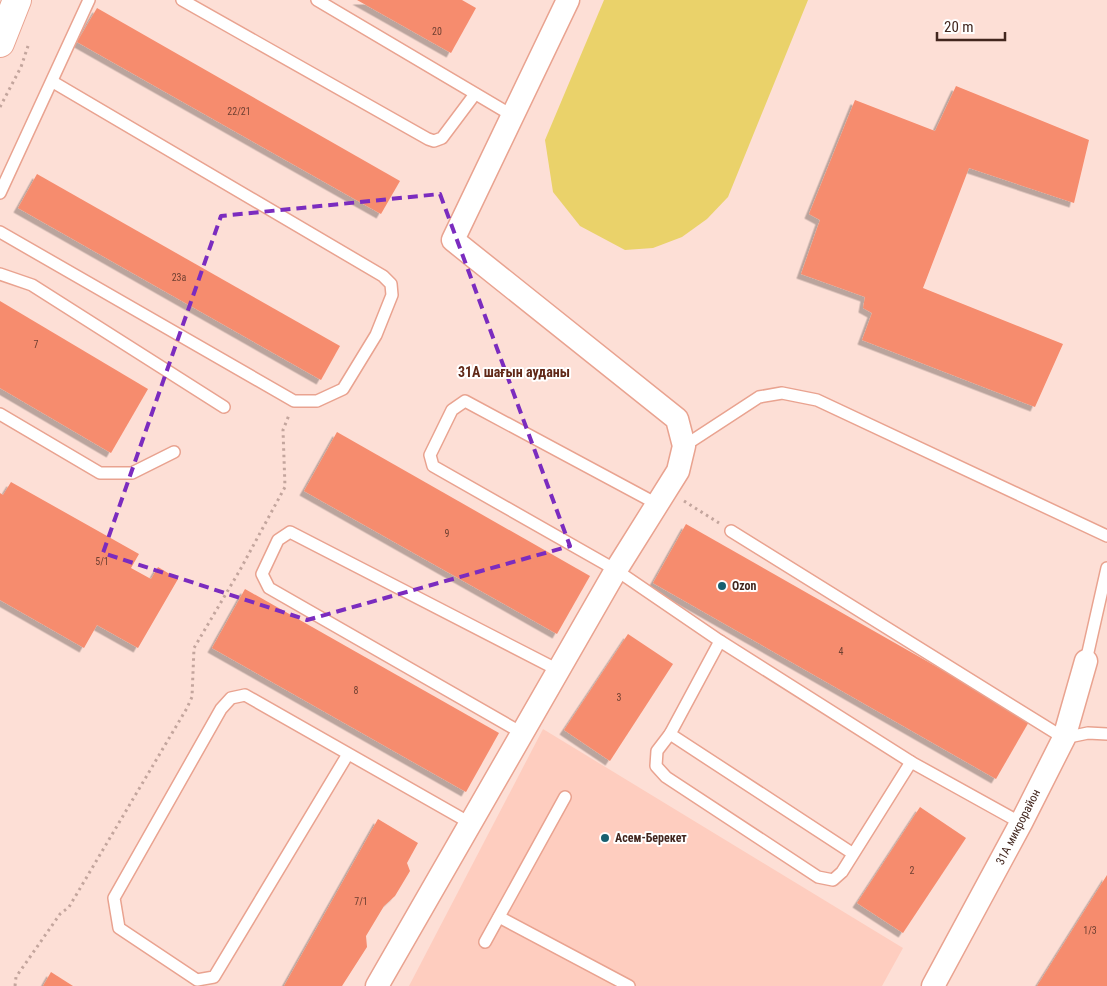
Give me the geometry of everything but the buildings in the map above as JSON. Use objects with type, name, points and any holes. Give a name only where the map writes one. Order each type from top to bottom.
[{"type":"main road","points":[[0,43],[17,0]]},
{"type":"street","points":[[377,986],[616,570],[678,471],[684,446],[677,419],[453,240],[568,0]]},
{"type":"street","name":"31А микрорайон","points":[[934,986],[1064,738],[1086,661]]},
{"type":"lane","points":[[0,193],[53,82],[89,0]]},
{"type":"lane","points":[[182,0],[434,141],[442,138],[476,94]]},
{"type":"lane","points":[[317,0],[513,116]]},
{"type":"lane","points":[[0,232],[294,400],[317,401],[342,389],[376,335],[392,295],[389,280],[53,82]]},
{"type":"lane","points":[[0,274],[32,285],[224,407]]},
{"type":"lane","points":[[684,446],[759,397],[782,394],[817,400],[1107,536]]},
{"type":"lane","points":[[662,497],[465,401],[452,410],[430,455],[434,466],[616,570],[720,641],[911,762],[1021,823]]},
{"type":"lane","points":[[0,414],[100,472],[132,473],[174,452]]},
{"type":"lane","points":[[731,531],[1064,738],[1088,733],[1107,734]]},
{"type":"lane","points":[[522,733],[269,588],[262,574],[278,540],[290,532],[558,670]]},
{"type":"lane","points":[[1086,661],[1107,568]]},
{"type":"lane","points":[[720,641],[670,734],[657,752],[656,766],[666,777],[818,876],[833,880],[842,872],[852,852],[911,762]]},
{"type":"lane","points":[[348,754],[214,977],[197,980],[119,928],[114,898],[220,709],[231,698],[245,695],[348,754],[470,824]]},
{"type":"lane","points":[[670,734],[852,852]]},
{"type":"lane","points":[[485,942],[565,797]]},
{"type":"lane","points":[[499,917],[629,986]]},
{"type":"path","points":[[15,986],[16,977],[60,914],[69,907],[187,708],[192,697],[194,648],[240,570],[285,487],[283,430],[294,400]]},
{"type":"path","points":[[662,497],[731,531]]},
{"type":"highlighted area","points":[[440,194],[570,546],[307,620],[103,553],[221,216]]},
{"type":"shaded area","points":[[604,0],[808,0],[728,197],[707,219],[682,237],[653,248],[625,250],[580,226],[553,192],[545,140]]},
{"type":"shaded area","name":"Асем-Берекет","points":[[543,729],[903,948],[882,986],[409,986]]},
{"type":"place","name":"Ozon","points":[[722,586]]},
{"type":"place","name":"Асем-Берекет","points":[[605,838]]},
{"type":"district","name":"31А шағын ауданы","points":[[514,372]]}]
